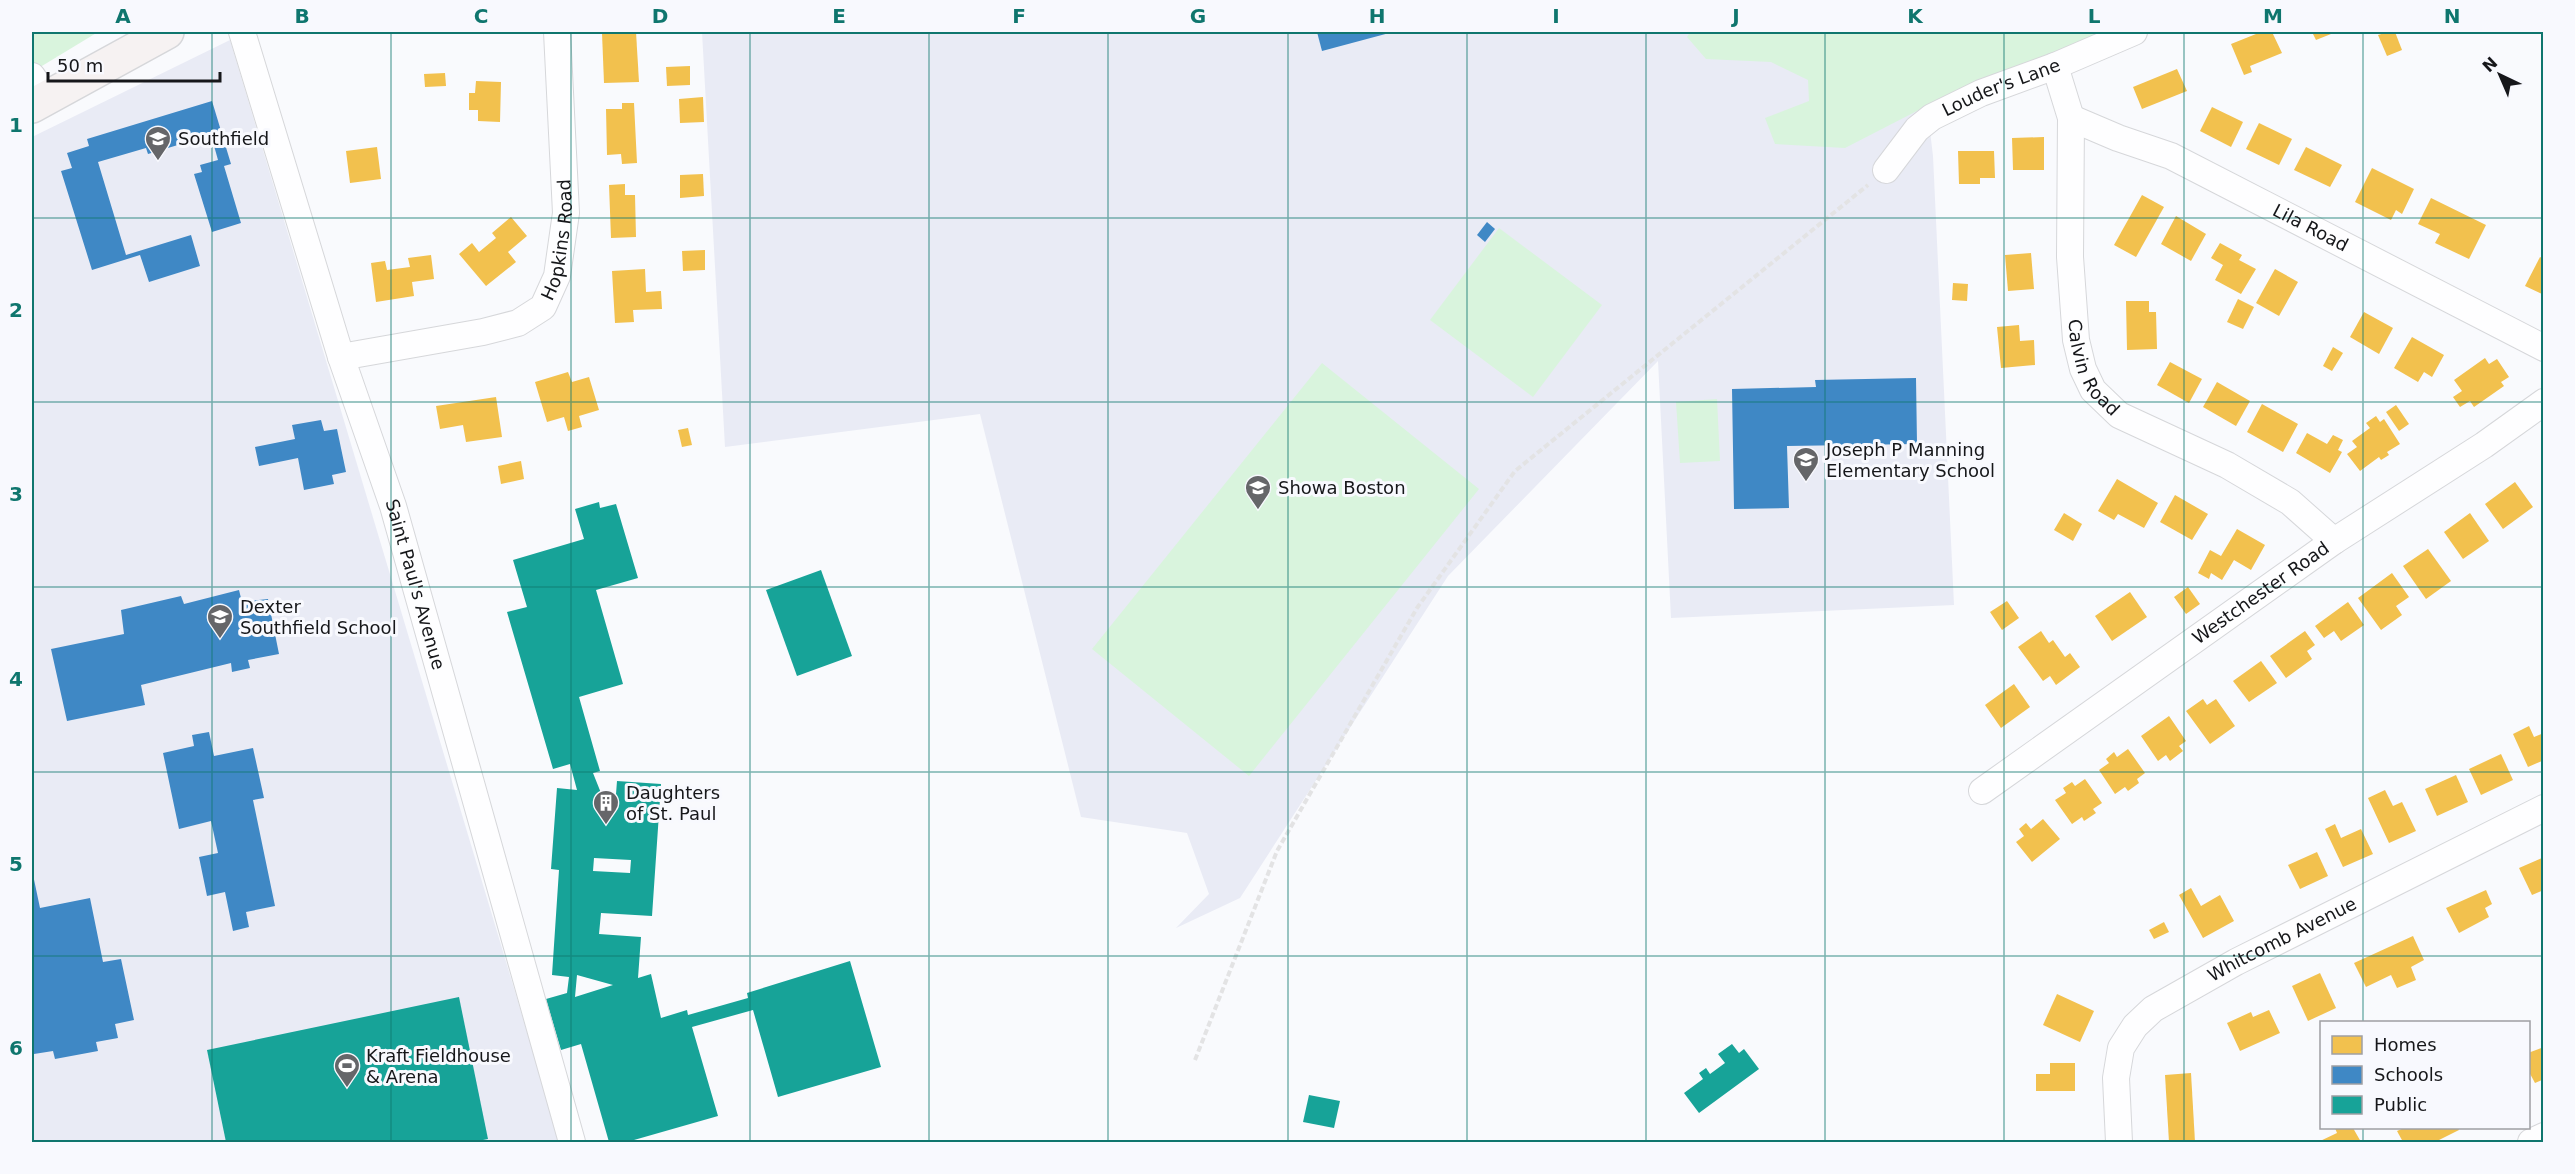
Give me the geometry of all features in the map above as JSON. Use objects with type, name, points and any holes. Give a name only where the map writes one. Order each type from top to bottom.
[{"type":"street","points":[[36,93],[167,32]]},
{"type":"street","name":"Saint Paul's Avenue","points":[[242,32],[341,357],[398,522],[572,1143]]},
{"type":"street","name":"Hopkins Road","points":[[341,357],[483,332],[518,323],[543,307],[557,276],[566,213],[557,32]]},
{"type":"street","name":"Louder's Lane","points":[[1886,171],[1917,129],[1932,117],[1981,93],[2055,66],[2134,32]]},
{"type":"street","name":"Calvin Road","points":[[2055,66],[2071,118],[2070,257],[2076,340],[2083,369],[2092,390],[2119,415],[2227,465],[2290,502],[2334,541]]},
{"type":"street","name":"Lila Road","points":[[2071,118],[2118,138],[2171,156],[2544,348]]},
{"type":"street","name":"Westchester Road","points":[[1982,791],[2334,541],[2484,445],[2544,402]]},
{"type":"street","name":"Whitcomb Avenue","points":[[2120,1143],[2116,1078],[2121,1048],[2135,1026],[2153,1009],[2236,962],[2544,808]]},
{"type":"street","points":[[2531,1143],[2544,1136]]},
{"type":"path","points":[[1195,1060],[1277,851],[1417,608],[1515,471],[1886,171]]},
{"type":"shaded area","name":"Showa Boston","points":[[702,32],[2106,32],[1927,106],[1933,156],[1954,605],[1671,618],[1658,361],[1448,576],[1240,898],[1176,928],[1209,894],[1187,833],[1081,817],[980,414],[725,447]]},
{"type":"shaded area","name":"Dexter Southfield School","points":[[230,40],[560,1142],[32,1142],[32,137]]},
{"type":"green space","points":[[32,32],[98,32],[32,72]]},
{"type":"green space","points":[[1690,32],[2110,32],[2044,68],[1981,78],[1845,148],[1775,144],[1765,118],[1809,101],[1808,80],[1771,62],[1706,59],[1687,37]]},
{"type":"green space","points":[[1499,228],[1602,305],[1533,397],[1430,320]]},
{"type":"green space","points":[[1322,363],[1479,489],[1249,776],[1092,649]]},
{"type":"green space","points":[[1717,399],[1720,461],[1680,463],[1676,402]]},
{"type":"building: Homes","points":[[636,32],[639,82],[604,83],[602,33]]},
{"type":"building: Homes","points":[[2261,32],[2272,32],[2282,53],[2250,66],[2252,72],[2244,75],[2231,44]]},
{"type":"building: Homes","points":[[2312,32],[2336,32],[2316,40]]},
{"type":"building: Homes","points":[[2395,32],[2402,50],[2387,56],[2378,35]]},
{"type":"building: Homes","points":[[690,66],[690,85],[667,86],[666,67]]},
{"type":"building: Homes","points":[[2177,69],[2187,91],[2142,109],[2133,87]]},
{"type":"building: Homes","points":[[445,73],[446,86],[425,87],[424,74]]},
{"type":"building: Homes","points":[[476,81],[501,82],[500,122],[478,121],[478,110],[469,110],[469,93],[475,93]]},
{"type":"building: Homes","points":[[703,97],[704,122],[680,123],[679,99]]},
{"type":"building: Homes","points":[[622,103],[634,103],[637,163],[622,164],[621,154],[607,155],[606,109],[622,109]]},
{"type":"building: Homes","points":[[2212,107],[2243,122],[2231,147],[2200,131]]},
{"type":"building: Homes","points":[[2259,123],[2292,139],[2279,165],[2246,149]]},
{"type":"building: Homes","points":[[2044,137],[2044,170],[2013,170],[2012,138]]},
{"type":"building: Homes","points":[[377,147],[381,179],[350,183],[346,151]]},
{"type":"building: Homes","points":[[2306,147],[2342,165],[2330,187],[2294,170]]},
{"type":"building: Homes","points":[[1958,151],[1994,151],[1995,178],[1980,178],[1980,184],[1959,184]]},
{"type":"building: Homes","points":[[2372,168],[2414,189],[2402,214],[2396,210],[2391,220],[2355,202]]},
{"type":"building: Homes","points":[[703,174],[704,196],[680,198],[680,175]]},
{"type":"building: Homes","points":[[625,184],[625,195],[635,195],[636,237],[611,238],[609,185]]},
{"type":"building: Homes","points":[[2142,195],[2164,207],[2136,257],[2114,245]]},
{"type":"building: Homes","points":[[2431,198],[2486,225],[2469,259],[2435,243],[2440,234],[2418,224]]},
{"type":"building: Homes","points":[[2176,216],[2206,234],[2191,261],[2161,244]]},
{"type":"building: Homes","points":[[511,217],[527,236],[508,252],[516,262],[486,286],[459,254],[472,243],[479,252],[496,238],[492,233]]},
{"type":"building: Homes","points":[[2220,243],[2242,255],[2239,260],[2256,269],[2241,294],[2215,280],[2223,265],[2211,258]]},
{"type":"building: Homes","points":[[705,250],[705,270],[683,271],[682,251]]},
{"type":"building: Homes","points":[[2031,253],[2034,289],[2008,291],[2005,255]]},
{"type":"building: Homes","points":[[431,255],[434,279],[412,282],[414,296],[376,302],[371,263],[385,261],[387,270],[410,267],[408,258]]},
{"type":"building: Homes","points":[[2540,257],[2544,259],[2544,295],[2525,286]]},
{"type":"building: Homes","points":[[645,269],[646,292],[661,291],[662,309],[633,310],[634,322],[615,323],[612,271]]},
{"type":"building: Homes","points":[[2275,269],[2298,282],[2279,316],[2256,303]]},
{"type":"building: Homes","points":[[1953,283],[1968,284],[1967,301],[1952,300]]},
{"type":"building: Homes","points":[[2238,299],[2254,307],[2243,329],[2227,322]]},
{"type":"building: Homes","points":[[2126,301],[2149,301],[2149,312],[2156,312],[2157,349],[2127,350]]},
{"type":"building: Homes","points":[[2364,312],[2393,328],[2379,354],[2350,337]]},
{"type":"building: Homes","points":[[2019,325],[2020,341],[2034,340],[2035,365],[2001,368],[1997,327]]},
{"type":"building: Homes","points":[[2412,337],[2444,355],[2432,377],[2424,372],[2418,382],[2394,368]]},
{"type":"building: Homes","points":[[2333,347],[2343,353],[2332,371],[2323,366]]},
{"type":"building: Homes","points":[[2485,358],[2489,364],[2497,359],[2509,377],[2501,382],[2504,386],[2474,407],[2470,401],[2460,407],[2453,397],[2462,391],[2454,380]]},
{"type":"building: Homes","points":[[2170,362],[2202,379],[2189,403],[2157,385]]},
{"type":"building: Homes","points":[[568,372],[572,382],[589,377],[599,410],[579,416],[582,427],[568,431],[564,417],[547,422],[535,382]]},
{"type":"building: Homes","points":[[2217,382],[2250,401],[2236,426],[2203,407]]},
{"type":"building: Homes","points":[[496,397],[502,437],[466,442],[463,425],[440,429],[436,406]]},
{"type":"building: Homes","points":[[2262,404],[2298,424],[2283,452],[2247,432]]},
{"type":"building: Homes","points":[[2396,405],[2409,424],[2399,431],[2386,412]]},
{"type":"building: Homes","points":[[2376,416],[2380,422],[2384,419],[2400,444],[2387,452],[2389,455],[2381,460],[2379,457],[2360,471],[2347,454],[2357,447],[2352,441],[2370,428],[2366,423]]},
{"type":"building: Homes","points":[[688,428],[692,445],[682,447],[678,430]]},
{"type":"building: Homes","points":[[2307,433],[2327,444],[2333,435],[2343,440],[2338,450],[2342,452],[2330,473],[2296,453]]},
{"type":"building: Homes","points":[[521,461],[524,479],[501,484],[498,466]]},
{"type":"building: Homes","points":[[2117,479],[2158,503],[2144,528],[2118,514],[2114,520],[2098,511]]},
{"type":"building: Homes","points":[[2515,482],[2533,507],[2503,529],[2485,504]]},
{"type":"building: Homes","points":[[2175,495],[2208,514],[2192,540],[2160,522]]},
{"type":"building: Homes","points":[[2064,513],[2082,524],[2073,541],[2054,530]]},
{"type":"building: Homes","points":[[2470,513],[2489,541],[2463,559],[2444,532]]},
{"type":"building: Homes","points":[[2237,529],[2265,545],[2251,570],[2234,560],[2222,580],[2211,573],[2209,579],[2198,573],[2210,550],[2221,556]]},
{"type":"building: Homes","points":[[2428,549],[2451,581],[2426,599],[2403,566]]},
{"type":"building: Homes","points":[[2392,573],[2409,597],[2396,606],[2402,615],[2381,630],[2358,598]]},
{"type":"building: Homes","points":[[2188,587],[2200,604],[2186,614],[2174,597]]},
{"type":"building: Homes","points":[[2130,592],[2147,617],[2112,641],[2095,616]]},
{"type":"building: Homes","points":[[2007,601],[2019,618],[2002,630],[1990,612]]},
{"type":"building: Homes","points":[[2348,602],[2364,625],[2341,641],[2334,631],[2324,638],[2315,626]]},
{"type":"building: Homes","points":[[2041,631],[2049,643],[2053,640],[2065,657],[2070,653],[2080,667],[2056,685],[2050,676],[2043,681],[2018,647]]},
{"type":"building: Homes","points":[[2305,631],[2315,645],[2307,651],[2312,659],[2286,678],[2270,656]]},
{"type":"building: Homes","points":[[2261,661],[2277,683],[2249,702],[2233,681]]},
{"type":"building: Homes","points":[[2014,684],[2030,707],[2001,728],[1985,705]]},
{"type":"building: Homes","points":[[2203,699],[2207,705],[2216,699],[2235,726],[2210,744],[2186,711]]},
{"type":"building: Homes","points":[[2169,716],[2186,741],[2179,746],[2183,751],[2170,761],[2166,755],[2158,761],[2141,736]]},
{"type":"building: Homes","points":[[2529,726],[2534,737],[2544,733],[2544,760],[2528,767],[2513,734]]},
{"type":"building: Homes","points":[[2128,749],[2145,773],[2137,779],[2139,783],[2128,791],[2125,787],[2115,794],[2099,770],[2109,763],[2106,759],[2114,752],[2117,757]]},
{"type":"building: Homes","points":[[2501,754],[2513,780],[2481,795],[2469,769]]},
{"type":"building: Homes","points":[[2456,775],[2468,802],[2437,816],[2425,789]]},
{"type":"building: Homes","points":[[2085,779],[2102,803],[2093,809],[2096,813],[2084,821],[2082,817],[2072,824],[2055,800],[2066,793],[2063,788],[2072,782],[2075,786]]},
{"type":"building: Homes","points":[[2385,790],[2393,806],[2402,802],[2416,831],[2389,843],[2368,798]]},
{"type":"building: Homes","points":[[2043,819],[2060,839],[2032,862],[2016,842],[2024,836],[2019,829],[2026,823],[2031,829]]},
{"type":"building: Homes","points":[[2335,824],[2341,838],[2361,829],[2373,854],[2343,867],[2325,829]]},
{"type":"building: Homes","points":[[2317,852],[2328,876],[2300,889],[2288,865]]},
{"type":"building: Homes","points":[[2544,857],[2544,890],[2532,895],[2519,868]]},
{"type":"building: Homes","points":[[2191,888],[2201,906],[2220,895],[2234,921],[2203,938],[2179,895]]},
{"type":"building: Homes","points":[[2486,890],[2492,904],[2485,908],[2489,917],[2459,933],[2446,908]]},
{"type":"building: Homes","points":[[2164,922],[2169,932],[2154,939],[2149,930]]},
{"type":"building: Homes","points":[[2413,936],[2424,960],[2411,967],[2416,980],[2397,988],[2391,975],[2366,987],[2354,963]]},
{"type":"building: Homes","points":[[2320,973],[2336,1008],[2308,1021],[2292,986]]},
{"type":"building: Homes","points":[[2057,994],[2094,1011],[2080,1042],[2043,1025]]},
{"type":"building: Homes","points":[[2269,1010],[2280,1033],[2240,1051],[2227,1023],[2251,1012],[2253,1017]]},
{"type":"building: Homes","points":[[2544,1047],[2544,1079],[2535,1083],[2530,1074],[2530,1052]]},
{"type":"building: Homes","points":[[2050,1063],[2075,1063],[2075,1091],[2036,1091],[2036,1074],[2050,1074]]},
{"type":"building: Homes","points":[[2191,1073],[2195,1142],[2169,1142],[2165,1075]]},
{"type":"building: Homes","points":[[2335,1129],[2354,1129],[2361,1142],[2318,1142],[2337,1133]]},
{"type":"building: Homes","points":[[2402,1129],[2459,1130],[2435,1142],[2403,1142],[2397,1131]]},
{"type":"building: Schools","points":[[1317,32],[1393,32],[1322,51]]},
{"type":"building: Schools","points":[[212,101],[231,164],[224,166],[241,223],[212,232],[194,174],[202,172],[200,165],[218,160],[211,135],[148,154],[146,148],[98,162],[126,255],[191,235],[200,266],[149,282],[140,255],[92,270],[61,171],[72,168],[67,153],[89,146],[87,139]]},
{"type":"building: Schools","points":[[1487,222],[1495,229],[1485,242],[1477,235]]},
{"type":"building: Schools","name":"Joseph P Manning Elementary School","points":[[1916,378],[1917,444],[1787,446],[1789,508],[1734,509],[1732,389],[1816,387],[1815,380]]},
{"type":"building: Schools","points":[[321,420],[324,431],[337,429],[346,472],[332,475],[334,484],[304,490],[298,458],[259,466],[255,447],[295,439],[292,425]]},
{"type":"building: Schools","points":[[239,590],[242,602],[268,599],[279,654],[248,660],[250,668],[232,672],[231,663],[141,685],[145,705],[67,721],[51,649],[124,634],[121,610],[181,596],[184,604]]},
{"type":"building: Schools","points":[[209,732],[214,756],[253,748],[264,798],[253,800],[275,906],[246,912],[249,927],[233,931],[225,892],[207,896],[199,857],[218,853],[211,821],[179,829],[163,753],[194,746],[192,735]]},
{"type":"building: Schools","points":[[32,870],[40,908],[90,898],[103,962],[121,959],[134,1020],[115,1024],[118,1038],[96,1042],[98,1051],[55,1059],[53,1051],[34,1054],[32,1040]]},
{"type":"building: Public","name":"Daughters of St. Paul","points":[[599,502],[600,508],[616,504],[638,578],[596,590],[623,684],[579,697],[600,771],[593,773],[601,793],[616,794],[617,781],[661,784],[652,916],[601,913],[599,934],[641,937],[638,978],[651,974],[661,1018],[687,1010],[688,1015],[748,998],[747,993],[850,961],[881,1067],[778,1097],[753,1010],[692,1027],[718,1116],[627,1142],[609,1142],[581,1044],[561,1050],[546,999],[567,993],[569,977],[552,975],[559,870],[551,869],[557,788],[577,790],[570,764],[553,769],[507,612],[527,607],[513,560],[584,539],[575,509]],"holes":[[[594,858],[631,860],[630,873],[593,871]],[[577,975],[613,985],[575,997]]]},
{"type":"building: Public","points":[[821,570],[852,656],[797,676],[766,590]]},
{"type":"building: Public","name":"Kraft Fieldhouse & Arena","points":[[459,997],[488,1139],[473,1142],[226,1142],[207,1050]]},
{"type":"building: Public","points":[[1732,1044],[1739,1053],[1744,1049],[1759,1069],[1699,1113],[1684,1093],[1703,1079],[1699,1073],[1706,1068],[1710,1074],[1725,1063],[1718,1054]]},
{"type":"building: Public","points":[[1309,1095],[1340,1101],[1334,1128],[1303,1122]]},
{"type":"place","name":"Southfield","points":[[158,162]]},
{"type":"place","name":"Joseph P Manning Elementary School","points":[[1806,483]]},
{"type":"place","name":"Showa Boston","points":[[1258,511]]},
{"type":"place","name":"Dexter Southfield School","points":[[220,640]]},
{"type":"place","name":"Daughters of St. Paul","points":[[606,826]]},
{"type":"place","name":"Kraft Fieldhouse & Arena","points":[[347,1089]]}]
